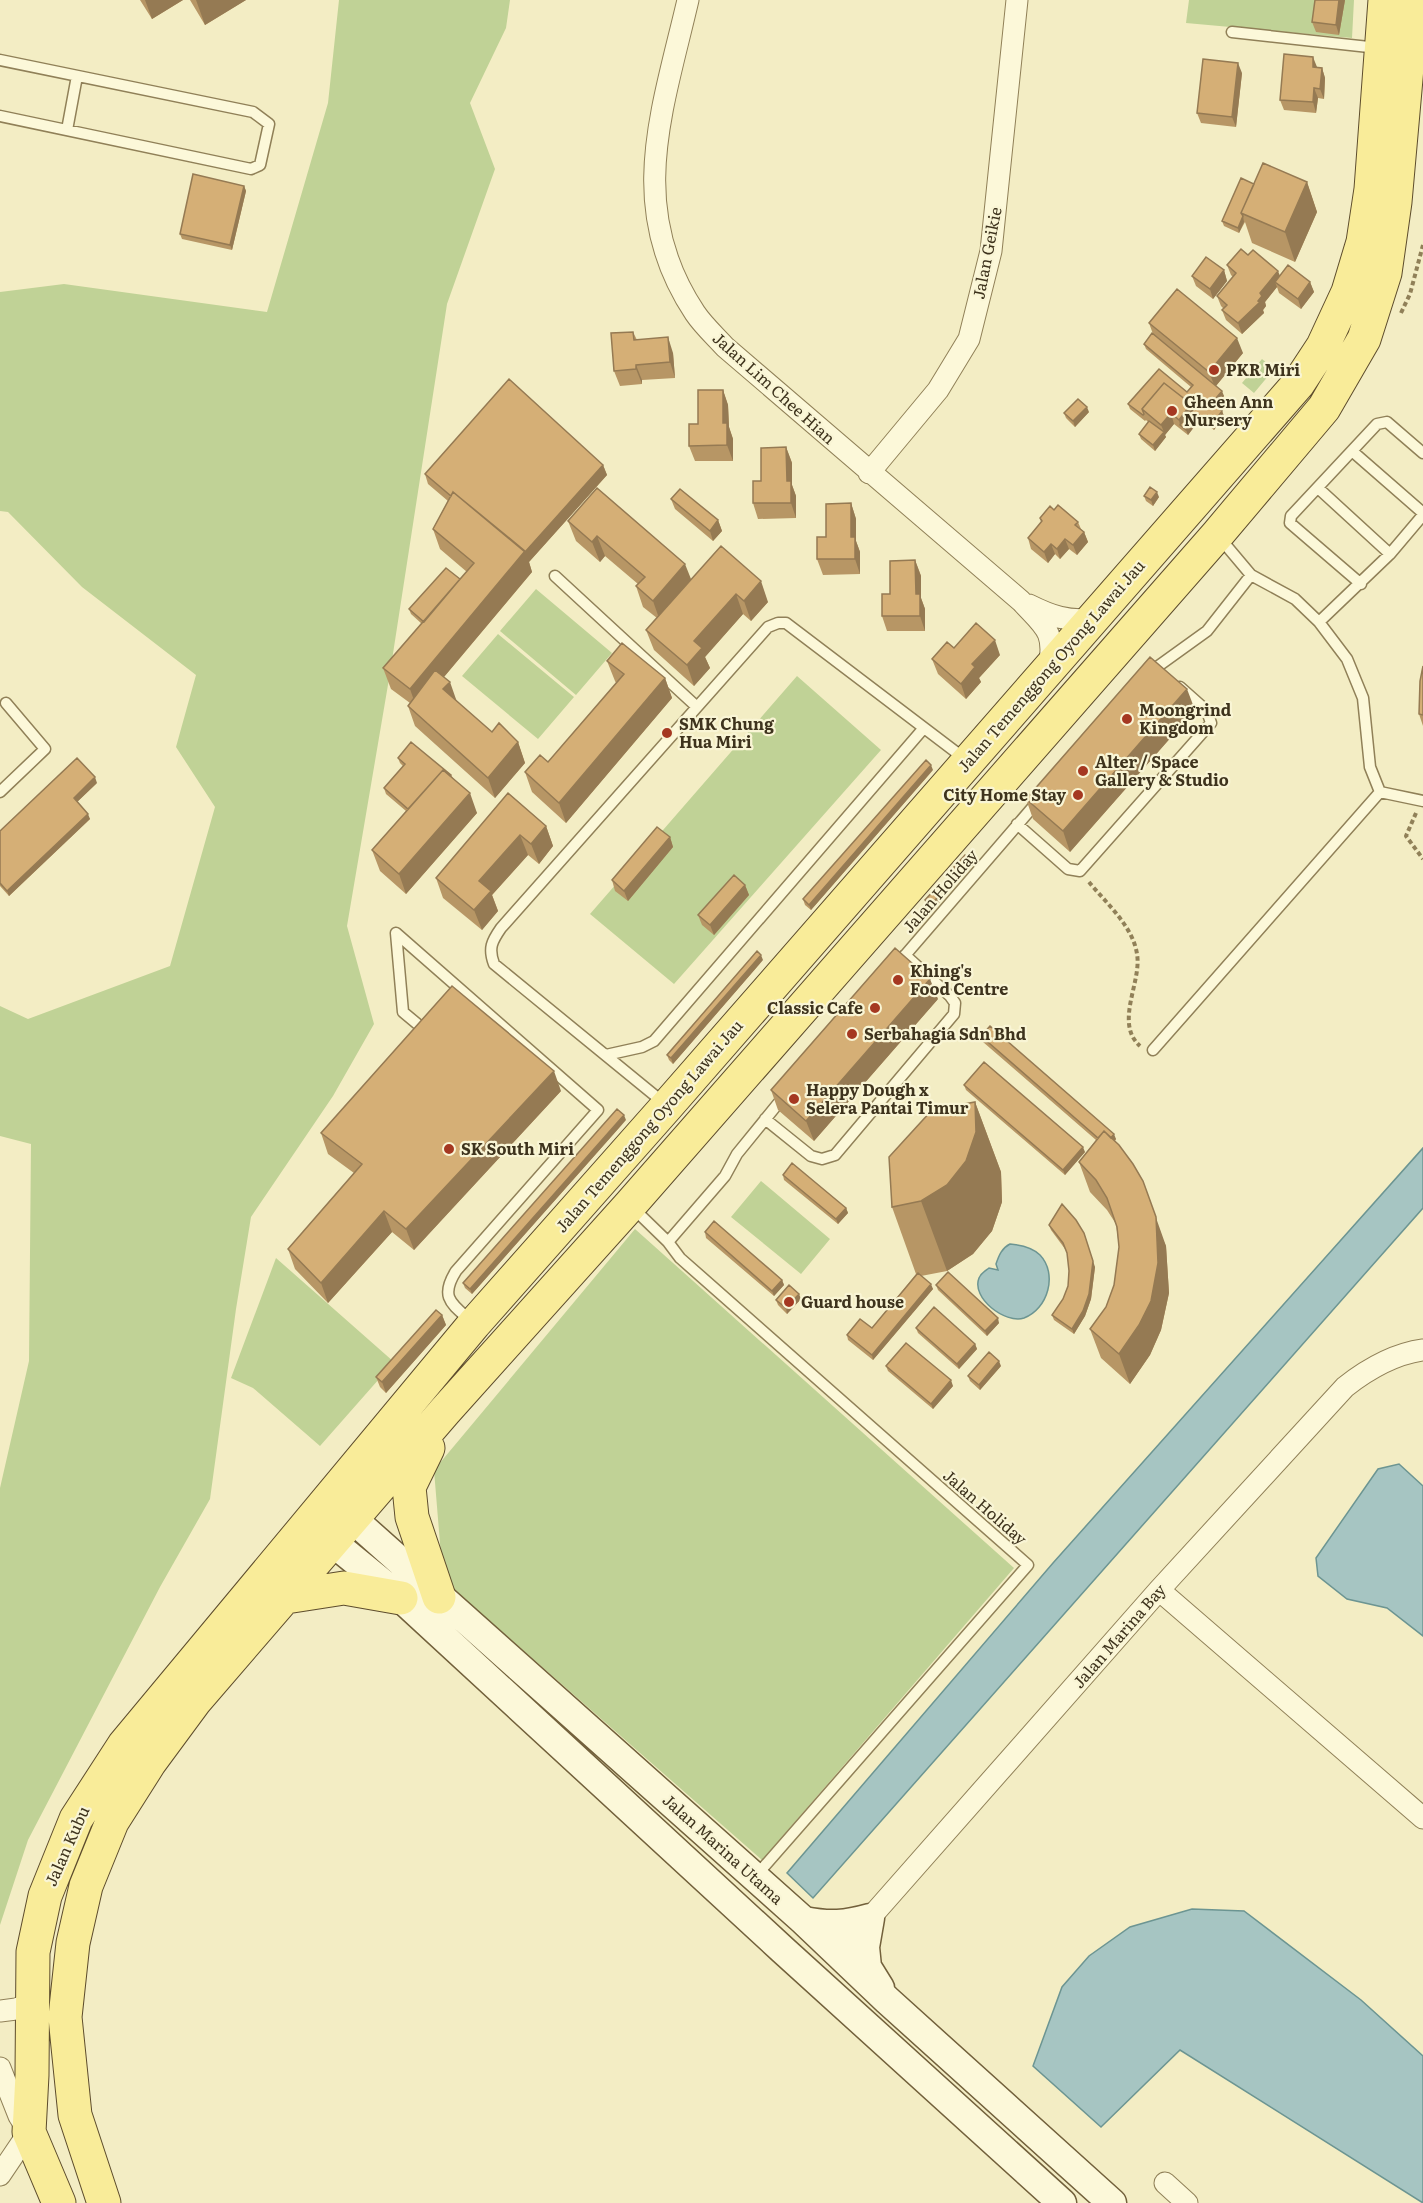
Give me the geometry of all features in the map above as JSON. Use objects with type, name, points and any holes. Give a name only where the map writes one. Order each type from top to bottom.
[{"type":"main road","name":"Jalan Temenggong Oyong Lawai Jau","points":[[331,1521],[474,1324],[1237,455],[1304,374],[1323,346],[1348,292],[1364,242],[1371,189],[1385,0]]},
{"type":"main road","points":[[331,1521],[446,1412],[1217,535],[1324,408],[1364,339],[1384,273],[1411,81],[1413,0]]},
{"type":"main road","points":[[1217,535],[1237,455]]},
{"type":"main road","points":[[1127,579],[1188,546],[1217,535]]},
{"type":"main road","points":[[439,1597],[412,1517],[409,1487],[446,1412]]},
{"type":"main road","name":"Jalan Marina Utama","points":[[331,1521],[439,1597],[804,1921],[887,2000],[1112,2203]]},
{"type":"main road","name":"Jalan Marina Utama","points":[[331,1521],[401,1598],[1062,2203]]},
{"type":"main road","name":"Jalan Kubu","points":[[104,2203],[75,2115],[65,2017],[73,1943],[86,1886],[112,1822],[150,1762],[195,1701],[286,1597],[331,1521]]},
{"type":"main road","name":"Jalan Kubu","points":[[59,2203],[29,2132],[33,1952],[45,1896],[76,1819],[124,1745],[331,1521]]},
{"type":"main road","points":[[286,1597],[344,1588],[401,1598]]},
{"type":"main road","points":[[804,1921],[829,1925],[870,1918],[865,1947],[867,1967],[887,2000]]},
{"type":"main road","points":[[783,1950],[837,1952]]},
{"type":"street","name":"Jalan Lim Chee Hian","points":[[688,0],[656,135],[653,190],[660,236],[675,278],[696,314],[725,347],[869,473],[1021,601],[1043,624],[1050,636],[1053,647],[1049,669]]},
{"type":"street","name":"Jalan Geikie","points":[[869,473],[938,390],[969,339],[991,251],[1017,0]]},
{"type":"street","name":"Jalan Lim Chee Hian","points":[[1021,601],[1060,618],[1074,621],[1092,619]]},
{"type":"street","name":"Jalan Marina Bay","points":[[837,1952],[870,1918],[1159,1590],[1345,1387],[1359,1376],[1394,1358],[1423,1350]]},
{"type":"street","points":[[1159,1590],[1423,1818]]},
{"type":"street","points":[[0,2011],[16,2009],[33,2003]]},
{"type":"street","points":[[0,2068],[19,2116],[29,2132],[0,2175]]},
{"type":"street","points":[[1165,2183],[1186,2203]]},
{"type":"lane","points":[[1232,32],[1381,48]]},
{"type":"lane","points":[[0,60],[253,112],[269,124],[260,165],[251,169],[0,116]]},
{"type":"lane","points":[[67,130],[77,76]]},
{"type":"lane","points":[[1361,584],[1290,523],[1291,516],[1377,424],[1387,422],[1423,453]]},
{"type":"lane","points":[[1319,622],[1390,554],[1423,514],[1352,451]]},
{"type":"lane","points":[[1318,488],[1390,554]]},
{"type":"lane","points":[[1217,535],[1251,575],[1295,599],[1319,622],[1347,659],[1362,698],[1370,767],[1380,792]]},
{"type":"lane","points":[[1142,684],[1166,674],[1207,631],[1251,575]]},
{"type":"lane","points":[[555,576],[697,707]]},
{"type":"lane","points":[[667,1106],[494,964],[490,952],[492,940],[768,627],[778,623],[786,623],[968,761]]},
{"type":"lane","points":[[1017,824],[1068,869],[1080,871],[1211,723],[1207,711],[1166,674]]},
{"type":"lane","points":[[0,792],[45,749],[6,703]]},
{"type":"lane","points":[[606,1056],[642,1047],[654,1041],[923,729]]},
{"type":"lane","name":"Jalan Holiday","points":[[890,973],[1048,789]]},
{"type":"lane","points":[[1380,792],[1422,801]]},
{"type":"lane","points":[[1152,1050],[1380,792]]},
{"type":"lane","points":[[434,1024],[427,1032],[403,1012],[396,933],[460,997],[598,1110],[456,1271],[450,1281],[447,1291],[450,1302],[474,1324]]},
{"type":"lane","points":[[765,1119],[811,1156],[822,1159],[834,1155],[954,1014],[955,1003],[950,996],[905,955]]},
{"type":"lane","points":[[668,1242],[725,1176],[737,1154],[796,1083]]},
{"type":"lane","name":"Jalan Holiday","points":[[630,1205],[668,1242],[680,1258],[1028,1565],[755,1878]]},
{"type":"path","points":[[1422,801],[1406,836],[1423,859]]},
{"type":"path","points":[[1080,871],[1129,932],[1137,952],[1138,970],[1130,1005],[1130,1029],[1138,1045],[1152,1050]]},
{"type":"green space","points":[[339,0],[510,0],[506,28],[470,103],[495,169],[447,304],[390,673],[347,926],[374,1024],[333,1096],[251,1217],[210,1499],[160,1587],[28,1840],[0,1925],[0,1488],[29,1361],[31,1144],[0,1136],[0,1006],[28,1019],[170,966],[215,807],[176,747],[196,675],[82,587],[8,512],[0,511],[0,292],[64,284],[267,312],[328,103]]},
{"type":"green space","points":[[1189,0],[1354,0],[1352,38],[1186,23]]},
{"type":"green space","points":[[1262,359],[1274,369],[1254,393],[1242,383]]},
{"type":"green space","points":[[536,589],[612,653],[576,695],[500,631]]},
{"type":"green space","points":[[498,634],[574,697],[538,739],[462,676]]},
{"type":"green space","points":[[797,676],[881,750],[674,984],[590,914]]},
{"type":"green space","points":[[761,1181],[830,1239],[801,1274],[731,1217]]},
{"type":"green space","points":[[635,1229],[1014,1568],[762,1860],[443,1580],[434,1470]]},
{"type":"green space","points":[[276,1258],[394,1362],[320,1446],[253,1388],[231,1378]]},
{"type":"water","points":[[1423,1148],[1423,1208],[813,1898],[787,1873],[1053,1563]]},
{"type":"water","points":[[1010,1244],[1037,1252],[1048,1272],[1048,1290],[1044,1299],[1039,1307],[1024,1318],[1008,1317],[991,1308],[980,1294],[978,1286],[979,1278],[985,1271],[989,1268],[998,1270],[996,1264],[1000,1255]]},
{"type":"water","points":[[1399,1464],[1423,1486],[1423,1636],[1387,1608],[1347,1599],[1318,1576],[1316,1558],[1378,1469]]},
{"type":"water","points":[[1192,1909],[1244,1911],[1361,2000],[1423,2056],[1423,2203],[1180,2050],[1101,2127],[1033,2066],[1062,1987],[1089,1956],[1130,1927]]},
{"type":"building","points":[[1315,0],[1339,0],[1336,25],[1312,22]]},
{"type":"building","points":[[1284,54],[1313,57],[1313,67],[1322,68],[1320,89],[1314,88],[1313,102],[1280,100]]},
{"type":"building","points":[[1203,59],[1238,63],[1232,117],[1197,113]]},
{"type":"building","points":[[1263,163],[1307,182],[1285,232],[1241,213]]},
{"type":"building","points":[[193,174],[244,186],[230,245],[180,234]]},
{"type":"building","points":[[1241,178],[1254,184],[1241,213],[1243,216],[1238,228],[1222,221]]},
{"type":"building","points":[[1241,249],[1248,255],[1253,250],[1278,271],[1260,293],[1262,296],[1258,301],[1260,302],[1238,323],[1222,310],[1227,305],[1217,296],[1236,273],[1227,265]]},
{"type":"building","points":[[1206,257],[1224,270],[1210,289],[1192,276]]},
{"type":"building","points":[[1288,265],[1310,282],[1298,299],[1275,282]]},
{"type":"building","points":[[1177,289],[1237,338],[1209,372],[1149,323]]},
{"type":"building","points":[[633,332],[634,340],[668,337],[670,362],[636,365],[636,369],[614,371],[611,333]]},
{"type":"building","points":[[1152,333],[1222,391],[1212,403],[1222,411],[1212,425],[1198,414],[1186,430],[1180,425],[1193,410],[1191,404],[1164,383],[1142,409],[1143,415],[1128,404],[1159,369],[1187,392],[1193,385],[1144,344]]},
{"type":"building","points":[[509,379],[603,465],[525,552],[453,492],[451,496],[425,474]]},
{"type":"building","points":[[1164,383],[1191,404],[1179,420],[1171,413],[1161,425],[1142,409]]},
{"type":"building","points":[[698,390],[723,390],[723,423],[727,423],[727,445],[689,446],[689,424],[698,424]]},
{"type":"building","points":[[1078,399],[1087,407],[1073,421],[1064,413]]},
{"type":"building","points":[[1149,421],[1164,432],[1153,445],[1139,434]]},
{"type":"building","points":[[786,447],[787,481],[791,481],[791,503],[753,503],[753,481],[761,481],[761,448]]},
{"type":"building","points":[[1150,487],[1157,492],[1151,500],[1144,496]]},
{"type":"building","points":[[597,488],[685,564],[653,601],[636,586],[645,577],[597,536],[592,542],[568,521]]},
{"type":"building","points":[[680,489],[718,520],[710,531],[671,499]]},
{"type":"building","points":[[453,492],[525,551],[410,689],[383,668],[474,563],[433,529]]},
{"type":"building","points":[[851,503],[851,537],[855,537],[855,559],[817,559],[817,537],[826,537],[826,504]]},
{"type":"building","points":[[1058,505],[1078,522],[1075,525],[1084,532],[1073,545],[1065,539],[1057,549],[1051,544],[1044,552],[1028,538],[1042,521],[1040,518],[1050,506],[1054,510]]},
{"type":"building","points":[[721,546],[761,581],[744,601],[736,594],[694,641],[702,648],[687,665],[646,630]]},
{"type":"building","points":[[915,560],[916,594],[920,594],[920,616],[882,616],[882,594],[890,594],[890,561]]},
{"type":"building","points":[[446,568],[460,579],[424,622],[409,609]]},
{"type":"building","points":[[976,623],[995,640],[972,664],[975,667],[961,684],[932,659],[947,642],[954,648]]},
{"type":"building","points":[[622,643],[665,678],[559,803],[525,772],[540,755],[548,762],[624,674],[607,661]]},
{"type":"building","points":[[1150,657],[1187,689],[1063,831],[1026,799]]},
{"type":"building","points":[[1423,666],[1423,715],[1419,714]]},
{"type":"building","points":[[435,670],[450,682],[443,689],[492,732],[499,723],[518,742],[488,778],[408,706]]},
{"type":"building","points":[[411,742],[451,775],[443,770],[408,809],[384,788],[405,764],[398,758]]},
{"type":"building","points":[[77,758],[95,777],[74,798],[88,814],[7,891],[0,883],[0,831]]},
{"type":"building","points":[[926,760],[931,765],[809,905],[803,899]]},
{"type":"building","points":[[443,770],[470,793],[399,874],[372,850]]},
{"type":"building","points":[[508,793],[546,826],[531,844],[520,835],[479,881],[491,891],[474,910],[436,878]]},
{"type":"building","points":[[657,827],[670,837],[624,891],[612,880]]},
{"type":"building","points":[[965,855],[971,860],[960,872],[954,867]]},
{"type":"building","points":[[734,875],[745,885],[710,925],[698,915]]},
{"type":"building","points":[[936,888],[941,893],[931,905],[925,900]]},
{"type":"building","points":[[895,948],[930,979],[806,1121],[771,1090]]},
{"type":"building","points":[[757,951],[761,955],[671,1058],[667,1055]]},
{"type":"building","points":[[452,986],[554,1071],[406,1229],[384,1211],[321,1283],[288,1249],[362,1164],[321,1133]]},
{"type":"building","points":[[990,1026],[1114,1134],[1111,1138],[1104,1131],[1098,1138],[981,1036]]},
{"type":"building","points":[[984,1062],[1083,1147],[1063,1170],[964,1085]]},
{"type":"building","points":[[975,1102],[976,1132],[966,1161],[947,1185],[921,1201],[892,1207],[889,1157],[932,1110]]},
{"type":"building","points":[[617,1109],[624,1115],[470,1289],[463,1283]]},
{"type":"building","points":[[1104,1131],[1119,1145],[1133,1164],[1143,1181],[1156,1217],[1158,1263],[1151,1301],[1139,1325],[1119,1354],[1090,1329],[1106,1307],[1114,1285],[1119,1247],[1117,1227],[1107,1198],[1096,1180],[1079,1162]]},
{"type":"building","points":[[792,1163],[846,1208],[836,1219],[783,1175]]},
{"type":"building","points":[[1062,1204],[1084,1233],[1093,1261],[1089,1294],[1083,1311],[1072,1329],[1052,1315],[1063,1299],[1068,1286],[1067,1253],[1063,1243],[1049,1225]]},
{"type":"building","points":[[714,1221],[782,1280],[772,1291],[705,1232]]},
{"type":"building","points":[[948,1272],[998,1318],[985,1331],[936,1285]]},
{"type":"building","points":[[918,1273],[931,1284],[872,1355],[847,1335],[860,1319],[872,1328]]},
{"type":"building","points":[[789,1285],[799,1294],[786,1308],[776,1300]]},
{"type":"building","points":[[934,1307],[975,1344],[957,1364],[916,1328]]},
{"type":"building","points":[[436,1310],[442,1315],[382,1382],[376,1377]]},
{"type":"building","points":[[906,1343],[951,1380],[931,1404],[886,1366]]},
{"type":"building","points":[[989,1352],[999,1361],[979,1385],[968,1376]]},
{"type":"place","name":"PKR Miri","points":[[1214,370]]},
{"type":"place","name":"Gheen Ann Nursery","points":[[1172,411]]},
{"type":"place","name":"Moongrind Kingdom","points":[[1127,719]]},
{"type":"place","name":"SMK Chung Hua Miri","points":[[667,733]]},
{"type":"place","name":"Alter / Space Gallery & Studio","points":[[1083,771]]},
{"type":"place","name":"City Home Stay","points":[[1078,795]]},
{"type":"place","name":"Khing's Food Centre","points":[[898,980]]},
{"type":"place","name":"Classic Cafe","points":[[875,1008]]},
{"type":"place","name":"Serbahagia Sdn Bhd","points":[[852,1034]]},
{"type":"place","name":"Happy Dough x Selera Pantai Timur","points":[[794,1099]]},
{"type":"place","name":"SK South Miri","points":[[449,1149]]},
{"type":"place","name":"Guard house","points":[[789,1302]]}]
